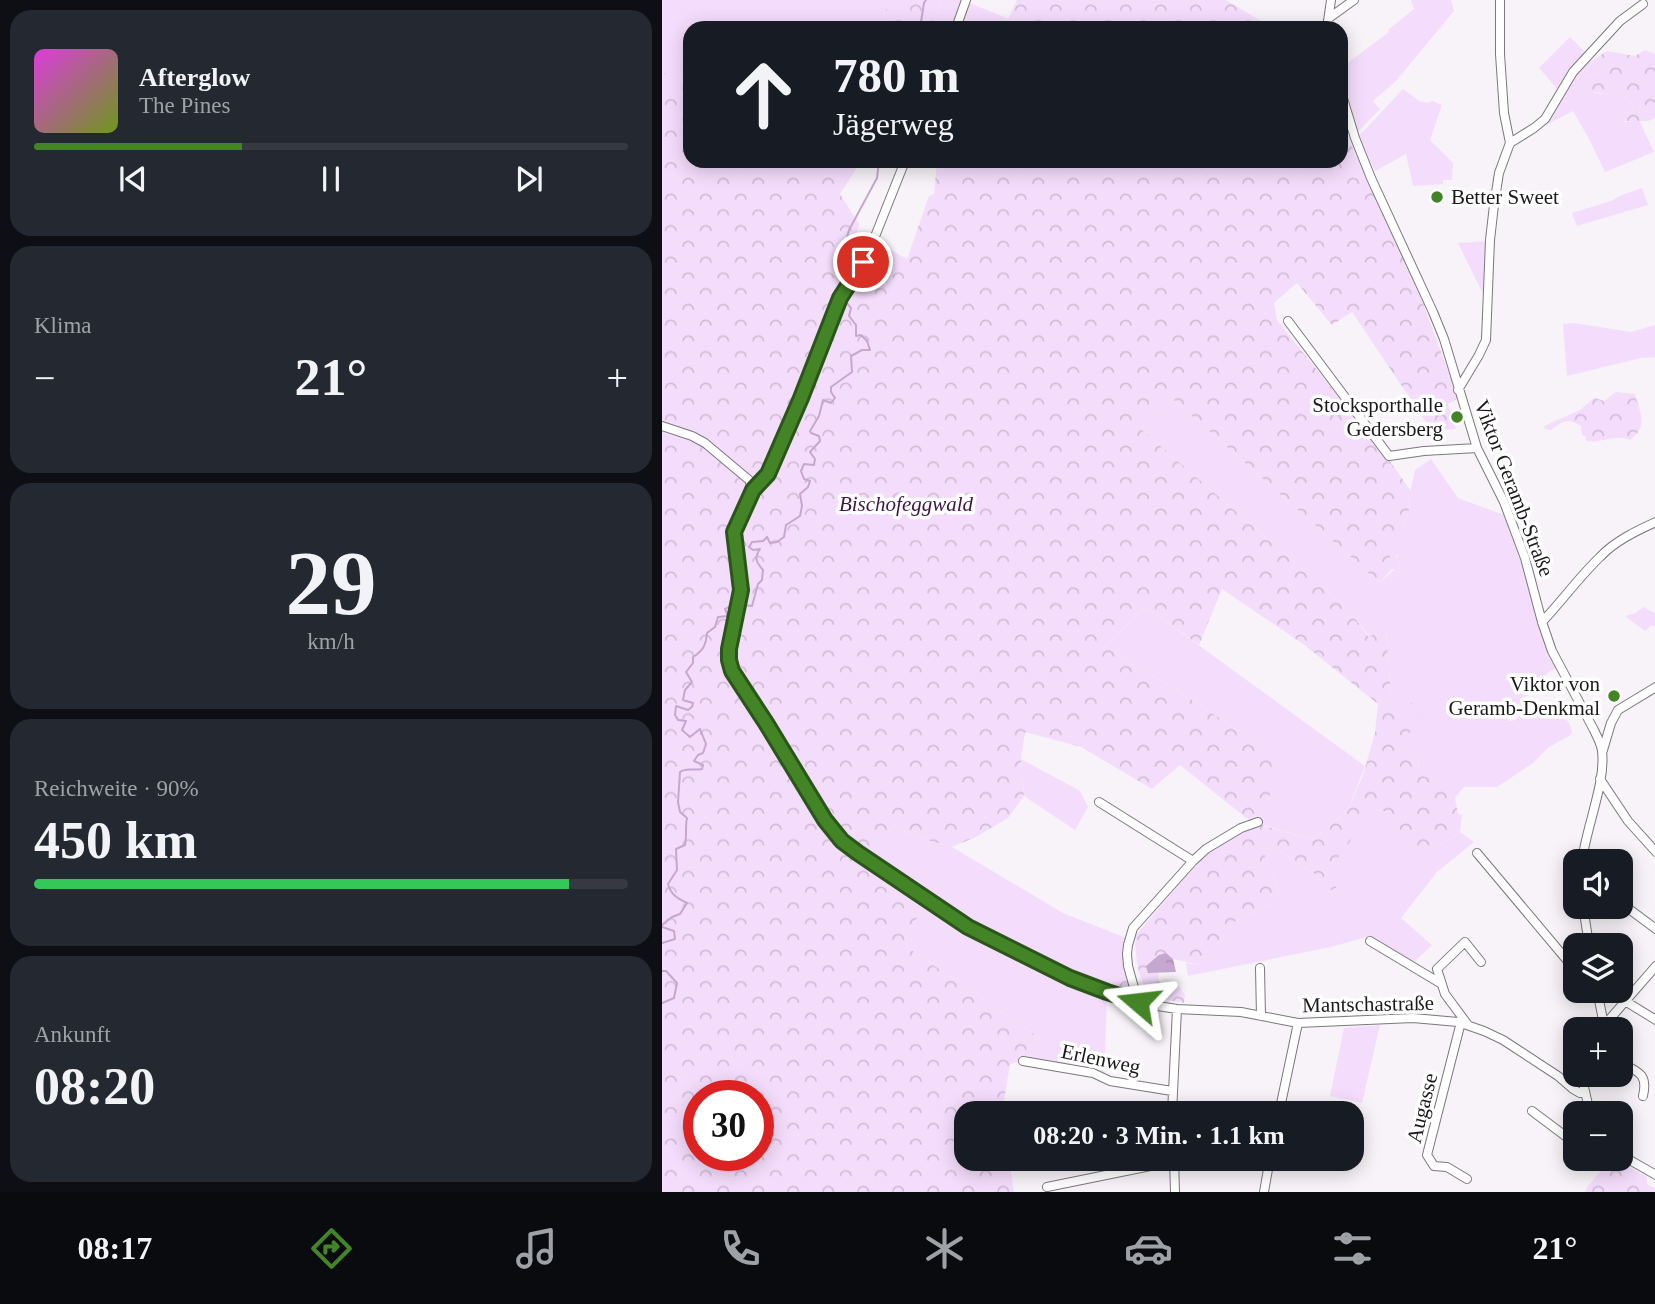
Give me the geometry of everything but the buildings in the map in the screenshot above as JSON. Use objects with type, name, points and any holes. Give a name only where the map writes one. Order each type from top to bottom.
[{"type":"street","points":[[958,21],[966,0]]},
{"type":"street","points":[[1328,21],[1331,0]]},
{"type":"street","points":[[1329,18],[1354,0]]},
{"type":"street","points":[[1458,390],[1486,340],[1494,205],[1499,173],[1510,143],[1504,113],[1500,0]]},
{"type":"street","points":[[1510,143],[1545,119],[1573,72],[1620,21],[1643,4]]},
{"type":"street","name":"Viktor Geramb-Straße","points":[[1348,115],[1371,178],[1444,339],[1477,448],[1504,502],[1518,539],[1554,656],[1594,730],[1602,753],[1601,779],[1585,849]]},
{"type":"street","name":"Mantschastraße","points":[[902,168],[872,244],[840,298],[794,416],[768,474],[753,490],[734,532],[741,597],[729,649],[732,671],[825,820],[842,841],[858,853],[968,927],[1070,978],[1107,992],[1138,1002],[1177,1009],[1241,1012],[1298,1023],[1413,1018],[1464,1023],[1503,1040],[1573,1089],[1584,1092]]},
{"type":"street","points":[[1287,321],[1389,456],[1477,448]]},
{"type":"street","points":[[662,426],[705,443],[749,480],[753,490]]},
{"type":"street","points":[[1542,622],[1600,556],[1655,522]]},
{"type":"street","points":[[1602,753],[1618,710],[1655,687]]},
{"type":"street","points":[[1601,779],[1628,821],[1655,852]]},
{"type":"street","points":[[1099,802],[1193,861]]},
{"type":"street","points":[[1138,1002],[1128,966],[1129,937],[1133,928],[1193,861],[1217,841],[1258,822]]},
{"type":"street","points":[[1477,853],[1563,955]]},
{"type":"street","points":[[1633,912],[1655,929]]},
{"type":"street","points":[[1370,941],[1440,983]]},
{"type":"street","points":[[1464,1023],[1445,994],[1437,969],[1465,942],[1481,962]]},
{"type":"street","points":[[1633,992],[1655,967]]},
{"type":"street","points":[[1260,968],[1261,1016]]},
{"type":"street","points":[[1611,1017],[1623,1003]]},
{"type":"street","points":[[1628,1003],[1655,1020]]},
{"type":"street","points":[[1172,1101],[1177,1009]]},
{"type":"street","points":[[1282,1101],[1298,1023]]},
{"type":"street","name":"Augasse","points":[[1464,1023],[1427,1155],[1434,1166],[1447,1167],[1467,1179]]},
{"type":"street","name":"Erlenweg","points":[[1023,1061],[1093,1073],[1110,1081],[1172,1091]]},
{"type":"street","points":[[1633,1070],[1643,1076],[1646,1084],[1643,1096]]},
{"type":"street","points":[[1583,1087],[1587,1101]]},
{"type":"street","points":[[1532,1111],[1563,1134]]},
{"type":"street","points":[[1633,1162],[1655,1175]]},
{"type":"street","points":[[1047,1187],[1122,1171]]},
{"type":"street","points":[[1174,1171],[1175,1192]]},
{"type":"street","points":[[1264,1192],[1268,1171]]},
{"type":"green space","points":[[662,0],[890,0],[881,21],[683,21],[683,77],[662,72]]},
{"type":"green space","points":[[890,0],[938,0],[940,7],[933,21],[881,21]]},
{"type":"green space","points":[[938,0],[962,0],[1009,19],[933,21],[940,7]]},
{"type":"green space","points":[[1017,0],[1226,0],[1261,21],[1007,21]]},
{"type":"green space","points":[[1411,0],[1451,0],[1454,11],[1396,81],[1373,101],[1380,109],[1357,133],[1348,105],[1348,63],[1414,9]]},
{"type":"green space","points":[[1570,37],[1587,54],[1559,91],[1539,68]]},
{"type":"green space","points":[[1645,50],[1655,54],[1655,118],[1648,121],[1621,121],[1625,113],[1633,109],[1631,103],[1619,92],[1591,92],[1583,81],[1583,76],[1596,74],[1602,69],[1588,69],[1585,66],[1607,51],[1635,56]]},
{"type":"green space","points":[[1587,63],[1602,69],[1596,74],[1583,76],[1583,81],[1595,93],[1619,92],[1631,104],[1633,110],[1625,113],[1624,122],[1639,120],[1654,152],[1605,172],[1573,111],[1542,127],[1541,124],[1569,80]]},
{"type":"green space","name":"Bischofeggwald","points":[[662,72],[683,77],[683,168],[856,168],[840,194],[859,224],[855,240],[881,244],[907,259],[929,196],[934,194],[936,168],[1348,168],[1348,136],[1419,292],[1458,398],[1448,404],[1456,429],[1432,431],[1352,312],[1332,325],[1297,283],[1274,303],[1277,320],[1411,491],[1404,535],[1388,560],[1393,563],[1403,549],[1404,553],[1397,568],[1391,570],[1380,583],[1174,400],[1141,429],[1348,609],[1369,637],[1386,627],[1391,693],[1399,706],[1408,706],[1411,703],[1417,705],[1420,710],[1408,739],[1407,749],[1418,757],[1419,771],[1425,777],[1438,773],[1451,777],[1458,814],[1462,815],[1460,832],[1430,852],[1413,855],[1392,832],[1391,812],[1373,810],[1335,862],[1336,888],[1326,892],[1315,874],[1282,852],[1262,847],[1281,899],[1234,922],[1200,965],[1173,959],[1166,953],[1148,973],[1159,973],[1158,981],[1168,986],[1178,985],[1185,995],[1184,1003],[1163,999],[1147,989],[1140,975],[1135,936],[1202,858],[1258,824],[1314,840],[1349,808],[1363,775],[1375,733],[1378,704],[1303,644],[1222,589],[1199,645],[1146,607],[1105,646],[1282,759],[1270,795],[1250,821],[1180,765],[1152,789],[1081,747],[1025,732],[1021,759],[1024,796],[1008,818],[976,837],[952,847],[916,837],[892,825],[869,866],[929,904],[905,933],[907,947],[1040,1038],[1010,1064],[1004,1101],[954,1101],[954,1171],[1011,1171],[1014,1192],[662,1192]]},
{"type":"green space","points":[[1403,89],[1419,101],[1432,101],[1442,105],[1430,140],[1453,163],[1452,180],[1443,180],[1443,184],[1413,186],[1406,154],[1375,171],[1358,137]]},
{"type":"green space","points":[[1642,188],[1648,205],[1577,226],[1572,213]]},
{"type":"green space","points":[[1487,241],[1485,294],[1483,294],[1458,243]]},
{"type":"green space","points":[[1574,323],[1631,332],[1655,325],[1655,357],[1567,376],[1563,324]]},
{"type":"green space","points":[[1616,392],[1635,394],[1639,407],[1640,430],[1630,440],[1620,438],[1586,441],[1581,426],[1569,421],[1562,422],[1551,430],[1545,429],[1544,426],[1580,410],[1593,399],[1604,401]]},
{"type":"green space","points":[[1174,400],[1380,583],[1399,565],[1397,555],[1393,564],[1388,560],[1404,535],[1415,470],[1431,459],[1458,498],[1504,515],[1538,623],[1556,668],[1550,671],[1506,718],[1512,721],[1530,711],[1550,710],[1566,720],[1572,733],[1497,787],[1464,787],[1454,799],[1451,777],[1423,777],[1418,757],[1407,749],[1408,706],[1399,707],[1391,693],[1386,628],[1370,637],[1348,609],[1141,429]]},
{"type":"green space","points":[[1146,607],[1365,766],[1349,808],[1314,840],[1250,821],[1270,795],[1282,759],[1105,646]]},
{"type":"green space","points":[[1643,607],[1655,613],[1655,627],[1652,625],[1645,631],[1625,616],[1636,613]]},
{"type":"green space","points":[[1021,759],[1080,791],[1088,807],[1075,830],[1024,796]]},
{"type":"green space","points":[[1373,810],[1392,812],[1430,852],[1460,832],[1474,842],[1437,872],[1401,918],[1432,945],[1412,964],[1366,937],[1331,947],[1188,976],[1186,963],[1200,965],[1234,922],[1281,899],[1262,847],[1282,852],[1315,874],[1327,892],[1336,888],[1334,862]]},
{"type":"green space","points":[[892,825],[916,837],[952,847],[1063,913],[1126,938],[1128,977],[1113,986],[1100,986],[980,930],[872,860]]},
{"type":"green space","points":[[929,904],[1019,957],[1107,996],[1104,1077],[1097,1069],[1033,1058],[1010,1064],[1040,1038],[907,947],[905,933]]},
{"type":"green space","points":[[1128,977],[1133,996],[1100,986],[1113,986]]},
{"type":"green space","points":[[1380,1025],[1362,1101],[1330,1096],[1344,1028]]},
{"type":"green space","points":[[1633,1169],[1647,1177],[1647,1184],[1655,1189],[1655,1192],[1585,1192],[1601,1171]]},
{"type":"water","points":[[1166,953],[1173,959],[1176,972],[1148,973],[1146,966],[1159,955]]},
{"type":"waterway","points":[[921,21],[926,0]]},
{"type":"waterway","points":[[848,278],[845,273],[851,266],[856,265],[844,248],[849,230],[877,178],[878,168]]},
{"type":"waterway","points":[[743,605],[752,606],[758,584],[762,580],[763,570],[756,557],[760,549],[753,550],[749,547],[752,542],[763,541],[767,537],[770,543],[777,542],[784,537],[786,525],[800,516],[800,494],[810,481],[804,479],[801,471],[804,464],[814,465],[815,459],[810,452],[820,441],[819,436],[810,431],[819,416],[823,400],[831,403],[835,398],[831,387],[852,372],[851,356],[862,350],[870,350],[867,341],[861,335],[856,336],[856,325],[849,316],[851,308],[845,301],[847,293]]},
{"type":"waterway","points":[[662,925],[680,914],[687,903],[675,896],[668,884],[677,870],[676,849],[686,842],[687,818],[680,812],[678,802],[680,772],[702,769],[703,765],[694,761],[703,753],[706,744],[700,729],[690,737],[682,730],[686,721],[678,720],[675,715],[676,706],[688,710],[692,707],[693,703],[683,700],[685,690],[692,682],[686,672],[693,663],[693,657],[703,647],[707,633],[715,627],[718,617],[728,616],[725,609],[734,604]]},
{"type":"waterway","points":[[662,927],[674,931],[675,939],[662,943]]},
{"type":"waterway","points":[[662,971],[666,971],[677,983],[674,998],[662,1003]]},
{"type":"place","name":"Better Sweet","points":[[1437,197]]},
{"type":"place","name":"Stocksporthalle Gedersberg","points":[[1457,417]]},
{"type":"place","name":"Viktor von Geramb-Denkmal","points":[[1614,696]]},
{"type":"route","points":[[863,262],[840,298],[768,474],[753,490],[734,532],[741,597],[729,649],[732,671],[825,820],[842,841],[968,927],[1070,978],[1138,1002]]}]
